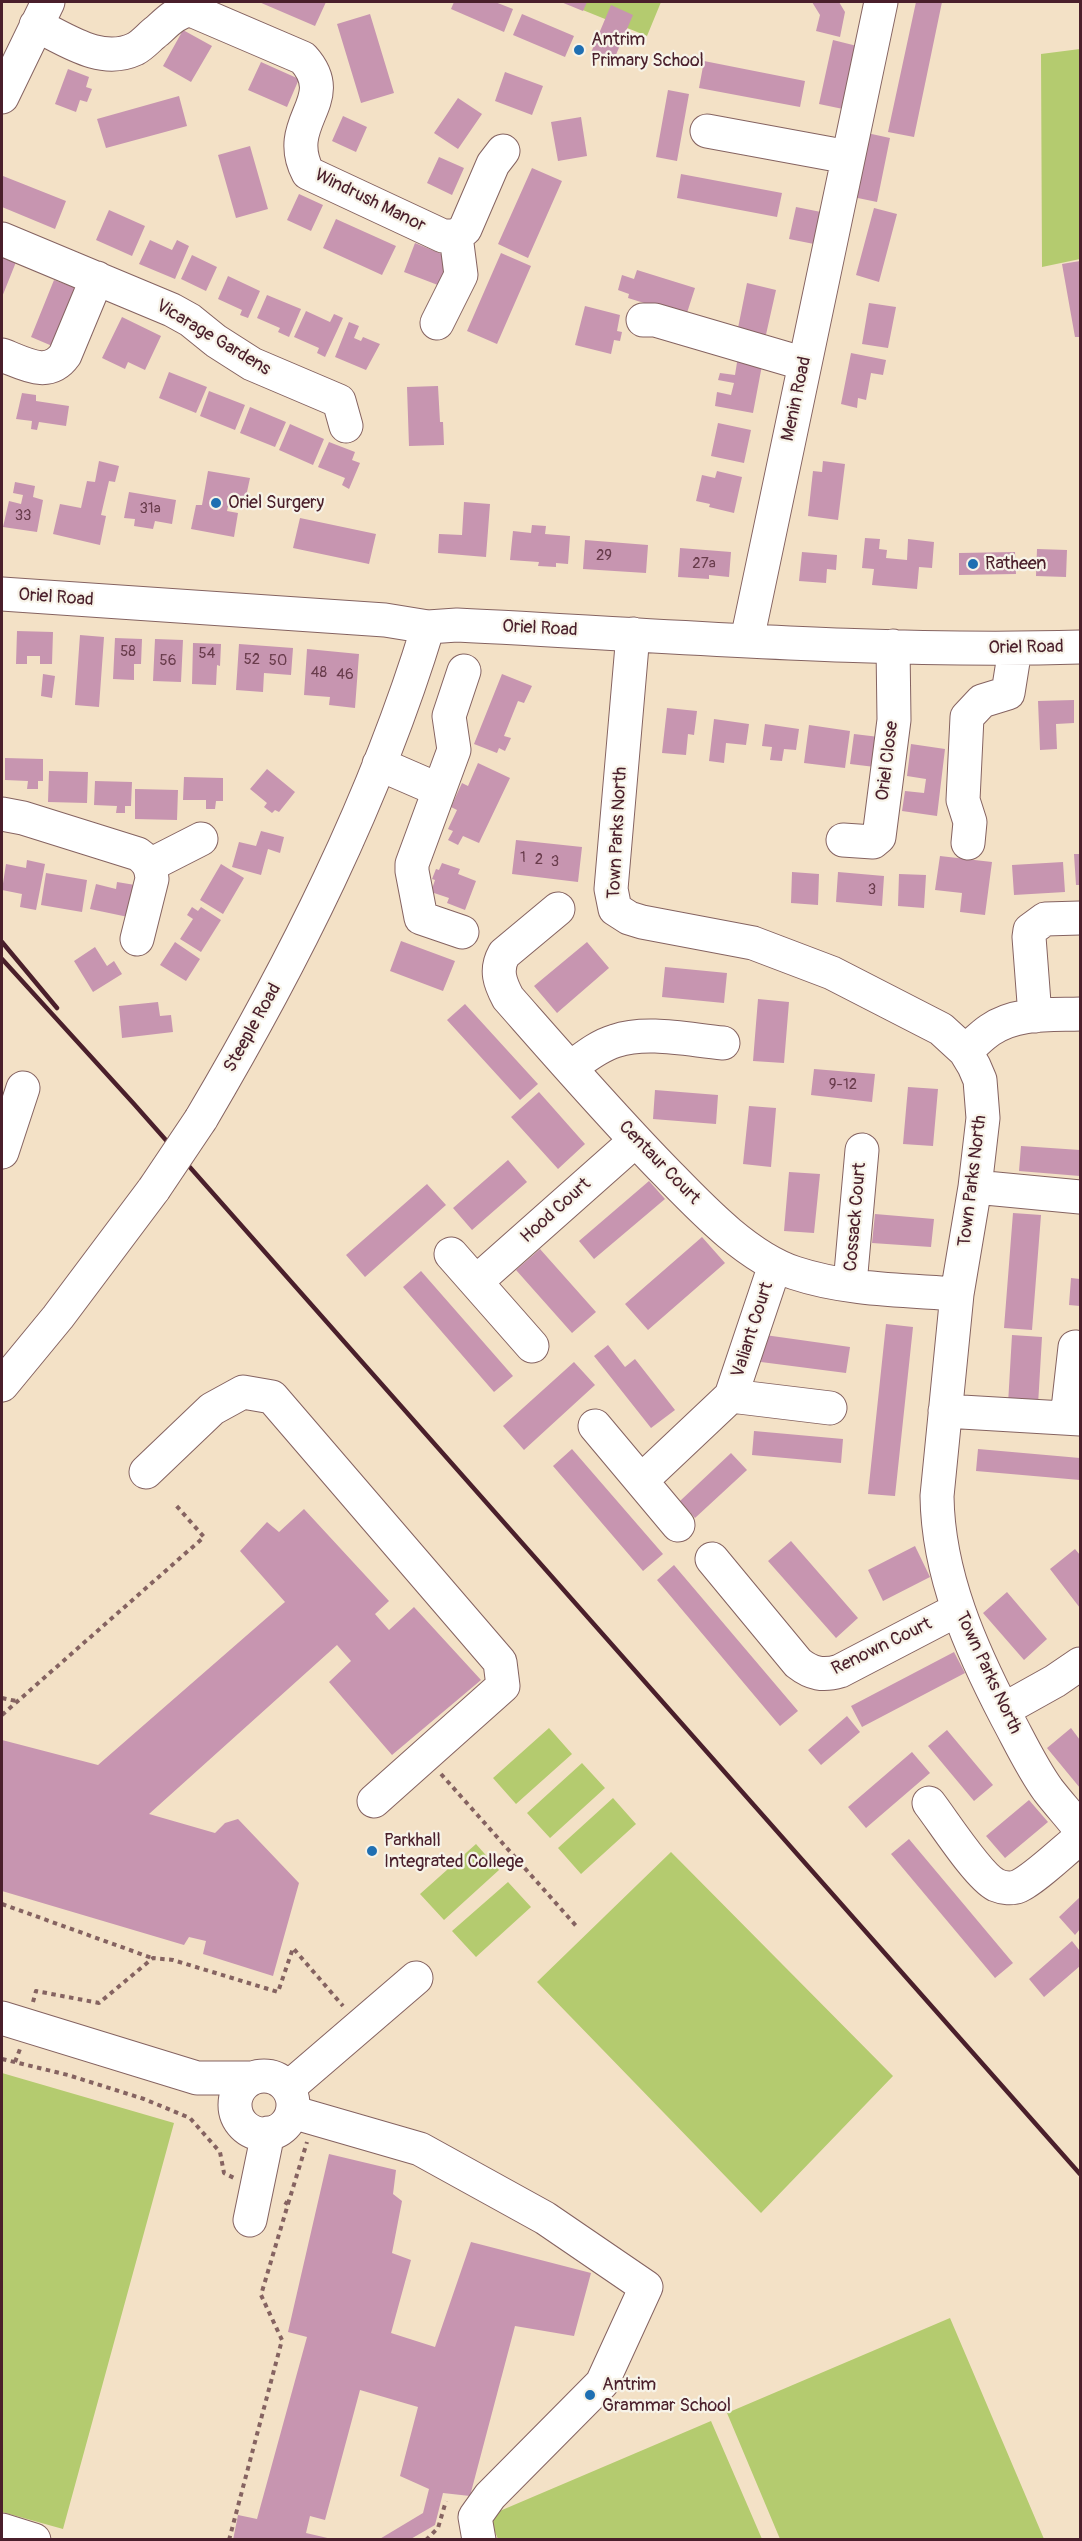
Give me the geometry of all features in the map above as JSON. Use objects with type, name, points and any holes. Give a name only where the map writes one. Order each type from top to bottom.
[{"type":"street","name":"Menin Road","points":[[747,640],[880,2]]},
{"type":"street","name":"Windrush Manor","points":[[42,13],[93,52],[108,56],[138,48],[171,18],[181,11],[191,10],[303,58],[311,67],[317,81],[317,94],[301,132],[302,161],[308,172],[443,236],[456,236]]},
{"type":"street","points":[[2,97],[42,13]]},
{"type":"street","points":[[706,131],[848,157]]},
{"type":"street","points":[[437,323],[461,275],[456,236],[465,229],[493,164],[503,151]]},
{"type":"street","name":"Vicarage Gardens","points":[[2,239],[184,316],[216,341],[252,364],[339,401],[346,426]]},
{"type":"street","points":[[2,355],[37,368],[53,367],[60,362],[97,278]]},
{"type":"street","points":[[643,320],[655,320],[805,364]]},
{"type":"street","name":"Oriel Road","points":[[2,594],[386,620],[428,627],[457,625],[893,646],[1015,649],[1080,647]]},
{"type":"street","name":"Steeple Road","points":[[2,1385],[58,1317],[154,1188],[201,1119],[254,1029],[311,920],[346,846],[379,764],[428,627]]},
{"type":"street","name":"Town Parks North","points":[[633,634],[611,889],[615,909],[628,918],[642,922],[753,943],[802,961],[917,1015],[941,1029],[965,1052],[980,1080],[983,1101],[975,1187],[957,1294],[945,1411],[938,1522],[957,1610],[975,1654],[1003,1710],[1048,1789],[1080,1829]]},
{"type":"street","name":"Oriel Close","points":[[843,840],[873,842],[879,837],[894,720],[893,646]]},
{"type":"street","points":[[968,843],[970,822],[963,800],[967,717],[982,701],[1008,693],[1015,649]]},
{"type":"street","points":[[462,932],[421,918],[412,871],[454,750],[449,716],[464,671]]},
{"type":"street","points":[[379,764],[439,790]]},
{"type":"street","points":[[2,814],[23,818],[138,854],[150,865],[152,879],[150,891],[137,939]]},
{"type":"street","points":[[150,865],[201,839]]},
{"type":"street","name":"Centaur Court","points":[[558,909],[504,954],[500,962],[499,974],[502,987],[508,998],[570,1068],[697,1204],[749,1248],[775,1265],[795,1273],[850,1284],[957,1294]]},
{"type":"street","points":[[1035,1016],[1030,930],[1044,919],[1080,918]]},
{"type":"street","points":[[965,1052],[999,1025],[1035,1016],[1080,1014]]},
{"type":"street","points":[[570,1068],[606,1044],[626,1037],[723,1043]]},
{"type":"street","points":[[2,1152],[23,1088]]},
{"type":"street","name":"Hood Court","points":[[476,1282],[635,1140]]},
{"type":"street","name":"Cossack Court","points":[[850,1284],[862,1150]]},
{"type":"street","points":[[975,1187],[1080,1197]]},
{"type":"street","points":[[451,1254],[532,1346]]},
{"type":"street","name":"Valiant Court","points":[[642,1480],[731,1396],[775,1265]]},
{"type":"street","points":[[945,1411],[1074,1418],[1075,1347]]},
{"type":"street","points":[[146,1472],[212,1409],[243,1392],[272,1397],[500,1662],[503,1686],[374,1801]]},
{"type":"street","name":"Valiant Court","points":[[731,1396],[830,1408]]},
{"type":"street","points":[[596,1426],[678,1525]]},
{"type":"street","name":"Renown Court","points":[[712,1559],[798,1663],[816,1674],[827,1675],[840,1671],[957,1610]]},
{"type":"street","points":[[1003,1710],[1077,1672]]},
{"type":"street","points":[[929,1803],[984,1874],[1000,1886],[1009,1888],[1022,1884],[1080,1838]]},
{"type":"street","points":[[250,2220],[257,2189],[291,2113],[416,1978]]},
{"type":"street","points":[[10,2027],[194,2095],[243,2089],[259,2076],[275,2078],[291,2113]]},
{"type":"street","points":[[243,2089],[238,2119],[245,2128],[253,2132],[291,2113],[420,2149],[545,2218],[646,2287],[602,2383],[490,2496],[475,2517],[478,2540]]},
{"type":"street","points":[[2,2530],[34,2540]]},
{"type":"path","points":[[2,1715],[204,1537],[174,1503]]},
{"type":"path","points":[[2,1698],[16,1701]]},
{"type":"path","points":[[424,1756],[578,1928]]},
{"type":"path","points":[[2,1904],[153,1958],[173,1960],[278,1992],[293,1948],[347,2010]]},
{"type":"path","points":[[10,2027],[36,1991],[99,2003],[153,1958]]},
{"type":"path","points":[[2,2059],[90,2082],[144,2099],[190,2118],[220,2152],[224,2173],[288,2204]]},
{"type":"path","points":[[229,2540],[282,2340],[261,2295],[288,2204],[291,2113]]},
{"type":"path","points":[[426,2540],[438,2528],[446,2501]]},
{"type":"green space","points":[[563,2],[661,2],[647,36]]},
{"type":"green space","points":[[1080,49],[1080,259],[1042,267],[1041,54]]},
{"type":"green space","points":[[549,1728],[572,1754],[516,1804],[493,1778]]},
{"type":"green space","points":[[582,1763],[605,1788],[550,1838],[527,1813]]},
{"type":"green space","points":[[613,1798],[636,1824],[581,1874],[558,1848]]},
{"type":"green space","points":[[476,1844],[499,1870],[444,1920],[420,1894]]},
{"type":"green space","points":[[671,1852],[893,2076],[761,2213],[537,1982]]},
{"type":"green space","points":[[508,1882],[531,1907],[476,1957],[452,1931]]},
{"type":"green space","points":[[2,2073],[174,2123],[63,2529],[2,2512]]},
{"type":"green space","points":[[950,2318],[1044,2539],[780,2539],[727,2413]]},
{"type":"green space","points":[[711,2421],[762,2539],[498,2539],[488,2516]]},
{"type":"building","points":[[259,2],[326,2],[315,26]]},
{"type":"building","points":[[454,2],[495,2],[513,9],[504,32],[451,9]]},
{"type":"building","points":[[561,2],[587,2],[583,11]]},
{"type":"building","points":[[812,2],[839,2],[845,12],[840,37],[816,31],[820,15]]},
{"type":"building","points":[[916,2],[942,2],[914,137],[888,132]]},
{"type":"building","points":[[611,5],[633,15],[612,64],[590,55]]},
{"type":"building","points":[[370,14],[394,93],[361,103],[337,24]]},
{"type":"building","points":[[522,14],[574,36],[565,57],[513,35]]},
{"type":"building","points":[[183,30],[212,46],[191,82],[163,66]]},
{"type":"building","points":[[833,40],[857,46],[843,109],[819,104]]},
{"type":"building","points":[[704,61],[805,81],[800,107],[699,88]]},
{"type":"building","points":[[261,62],[299,79],[287,107],[248,90]]},
{"type":"building","points":[[68,69],[89,77],[86,87],[92,89],[87,102],[80,100],[76,112],[55,104]]},
{"type":"building","points":[[505,72],[543,86],[532,115],[495,101]]},
{"type":"building","points":[[668,90],[689,94],[677,161],[656,157]]},
{"type":"building","points":[[179,96],[187,126],[106,148],[97,119]]},
{"type":"building","points":[[458,98],[482,114],[458,149],[434,133]]},
{"type":"building","points":[[343,116],[367,127],[356,152],[332,141]]},
{"type":"building","points":[[581,117],[587,156],[558,161],[551,122]]},
{"type":"building","points":[[867,133],[890,138],[877,202],[853,197]]},
{"type":"building","points":[[250,146],[268,209],[236,218],[218,155]]},
{"type":"building","points":[[439,157],[464,168],[452,195],[427,183]]},
{"type":"building","points":[[532,168],[562,181],[528,258],[498,244]]},
{"type":"building","points":[[681,174],[782,193],[777,217],[677,198]]},
{"type":"building","points":[[3,176],[66,201],[55,229],[2,207]]},
{"type":"building","points":[[299,194],[323,205],[311,231],[287,220]]},
{"type":"building","points":[[796,207],[821,212],[814,244],[789,239]]},
{"type":"building","points":[[874,208],[897,214],[879,282],[856,275]]},
{"type":"building","points":[[109,210],[145,226],[132,256],[96,240]]},
{"type":"building","points":[[336,219],[396,246],[382,275],[323,248]]},
{"type":"building","points":[[150,240],[172,250],[177,240],[189,246],[175,279],[139,264]]},
{"type":"building","points":[[415,243],[454,259],[443,287],[404,272]]},
{"type":"building","points":[[501,253],[531,266],[497,344],[467,331]]},
{"type":"building","points":[[192,255],[217,267],[206,291],[181,279]]},
{"type":"building","points":[[2,257],[16,262],[2,297]]},
{"type":"building","points":[[1080,261],[1080,337],[1075,337],[1062,264]]},
{"type":"building","points":[[637,270],[695,288],[686,316],[628,298],[629,294],[618,290],[622,275],[634,279]]},
{"type":"building","points":[[228,276],[260,291],[248,318],[240,315],[242,310],[218,299]]},
{"type":"building","points":[[54,280],[81,290],[57,348],[31,337]]},
{"type":"building","points":[[747,283],[776,290],[765,339],[737,333]]},
{"type":"building","points":[[267,295],[301,309],[289,337],[278,332],[280,328],[257,318]]},
{"type":"building","points":[[869,303],[896,307],[888,348],[862,344]]},
{"type":"building","points":[[585,306],[620,315],[617,331],[622,332],[620,341],[614,340],[611,354],[575,345]]},
{"type":"building","points":[[306,311],[330,322],[334,314],[343,318],[325,357],[317,353],[319,348],[294,337]]},
{"type":"building","points":[[122,317],[161,336],[145,370],[128,362],[125,369],[102,358]]},
{"type":"building","points":[[349,322],[359,326],[354,338],[361,341],[363,337],[380,344],[366,370],[335,357]]},
{"type":"building","points":[[851,353],[886,360],[883,375],[871,373],[866,400],[858,398],[857,408],[841,404]]},
{"type":"building","points":[[738,356],[763,360],[753,413],[715,406],[717,392],[731,395],[734,383],[718,380],[720,373],[735,375]]},
{"type":"building","points":[[169,372],[207,387],[196,413],[159,398]]},
{"type":"building","points":[[438,386],[444,445],[409,446],[407,387]]},
{"type":"building","points":[[209,391],[245,405],[235,430],[200,416]]},
{"type":"building","points":[[22,393],[36,395],[36,401],[69,406],[66,426],[39,422],[37,430],[31,429],[32,421],[16,419]]},
{"type":"building","points":[[250,407],[286,422],[275,447],[240,433]]},
{"type":"building","points":[[718,423],[751,430],[744,463],[711,456]]},
{"type":"building","points":[[290,424],[324,439],[313,465],[279,450]]},
{"type":"building","points":[[329,442],[355,452],[352,460],[360,463],[349,489],[342,485],[345,478],[318,467]]},
{"type":"building","points":[[99,461],[119,466],[115,482],[109,481],[101,515],[106,516],[100,545],[53,534],[60,504],[81,508],[87,481],[95,482]]},
{"type":"building","points":[[823,461],[845,464],[838,520],[808,516],[813,471],[822,472]]},
{"type":"building","name":"Oriel Surgery","points":[[208,471],[250,478],[245,501],[230,498],[227,511],[238,513],[234,537],[191,529],[196,505],[202,505]]},
{"type":"building","points":[[717,471],[742,477],[734,513],[709,507],[710,504],[696,501],[702,475],[715,478]]},
{"type":"building","points":[[15,482],[35,486],[33,497],[43,500],[37,532],[3,527],[9,501],[21,504],[23,495],[13,493]]},
{"type":"building","points":[[129,492],[176,500],[172,524],[155,521],[153,529],[134,526],[135,519],[124,518]]},
{"type":"building","points":[[464,502],[490,504],[486,557],[438,553],[439,534],[462,535]]},
{"type":"building","points":[[300,518],[376,534],[369,564],[293,548]]},
{"type":"building","points":[[532,525],[546,526],[545,534],[570,536],[568,564],[556,563],[556,567],[538,566],[539,562],[510,560],[513,531],[531,533]]},
{"type":"building","points":[[865,538],[880,539],[879,549],[887,550],[886,558],[907,560],[908,539],[934,542],[932,568],[919,567],[917,589],[872,585],[874,569],[862,568]]},
{"type":"building","points":[[585,540],[648,545],[646,573],[583,569]]},
{"type":"building","points":[[680,548],[731,552],[729,577],[709,575],[709,579],[678,577]]},
{"type":"building","points":[[1037,549],[1067,550],[1066,577],[1036,576]]},
{"type":"building","points":[[802,552],[837,555],[836,570],[827,569],[826,583],[799,581]]},
{"type":"building","points":[[1015,552],[1016,574],[959,575],[959,553]]},
{"type":"building","points":[[17,631],[53,632],[52,664],[40,664],[40,656],[27,656],[27,664],[16,664]]},
{"type":"building","points":[[80,635],[104,637],[99,707],[75,705]]},
{"type":"building","points":[[115,638],[142,639],[141,664],[134,664],[134,680],[113,679]]},
{"type":"building","points":[[155,639],[183,640],[181,682],[153,681]]},
{"type":"building","points":[[193,643],[221,644],[216,685],[192,684]]},
{"type":"building","points":[[239,644],[293,648],[291,675],[264,673],[263,692],[236,690]]},
{"type":"building","points":[[307,649],[359,654],[355,708],[329,705],[330,697],[304,695]]},
{"type":"building","points":[[43,674],[55,676],[52,698],[41,696]]},
{"type":"building","points":[[502,674],[532,686],[524,703],[518,701],[504,736],[511,738],[505,751],[499,748],[497,753],[474,744]]},
{"type":"building","points":[[1074,700],[1074,723],[1056,724],[1057,749],[1040,750],[1038,701]]},
{"type":"building","points":[[667,708],[697,711],[694,735],[688,734],[686,755],[662,753]]},
{"type":"building","points":[[714,719],[749,724],[746,745],[726,743],[724,763],[709,761]]},
{"type":"building","points":[[765,724],[799,729],[796,750],[784,749],[782,761],[770,760],[772,747],[762,746]]},
{"type":"building","points":[[809,725],[850,731],[845,768],[804,763]]},
{"type":"building","points":[[854,734],[879,737],[875,767],[850,764]]},
{"type":"building","points":[[911,744],[945,749],[937,816],[902,811],[905,791],[924,793],[926,779],[907,776]]},
{"type":"building","points":[[5,758],[43,759],[43,781],[38,781],[38,789],[27,789],[28,781],[5,780]]},
{"type":"building","points":[[478,763],[510,778],[479,843],[463,836],[458,845],[448,840],[453,831],[448,829],[457,810],[451,807],[462,783],[468,786]]},
{"type":"building","points":[[267,769],[295,792],[279,812],[275,810],[272,813],[264,807],[267,803],[250,789]]},
{"type":"building","points":[[49,771],[88,772],[87,803],[48,802]]},
{"type":"building","points":[[184,777],[223,778],[223,801],[216,801],[215,809],[206,809],[206,800],[183,800]]},
{"type":"building","points":[[95,781],[132,782],[131,806],[125,806],[125,813],[116,813],[117,806],[94,805]]},
{"type":"building","points":[[135,789],[178,790],[177,820],[135,819]]},
{"type":"building","points":[[261,831],[284,837],[280,853],[268,849],[261,875],[232,867],[239,842],[256,846]]},
{"type":"building","points":[[516,840],[582,847],[578,882],[512,874]]},
{"type":"building","points":[[1074,854],[1080,854],[1080,885],[1076,885]]},
{"type":"building","points":[[940,856],[992,862],[985,915],[960,912],[962,893],[935,890]]},
{"type":"building","points":[[27,860],[45,864],[36,910],[20,907],[22,894],[2,890],[6,864],[26,868]]},
{"type":"building","points":[[1063,862],[1065,892],[1014,895],[1012,865]]},
{"type":"building","points":[[442,863],[460,869],[458,874],[476,881],[465,910],[447,903],[449,898],[431,892],[435,880],[432,879],[436,869],[439,870]]},
{"type":"building","points":[[221,864],[244,878],[223,914],[200,900]]},
{"type":"building","points":[[792,872],[819,874],[818,905],[791,903]]},
{"type":"building","points":[[838,872],[884,876],[882,906],[836,902]]},
{"type":"building","points":[[46,873],[87,880],[82,912],[41,905]]},
{"type":"building","points":[[899,874],[926,875],[924,908],[898,906]]},
{"type":"building","points":[[117,882],[135,885],[128,917],[90,909],[96,884],[116,889]]},
{"type":"building","points":[[192,907],[198,911],[201,907],[221,920],[201,952],[180,939],[193,919],[187,915]]},
{"type":"building","points":[[401,941],[455,961],[443,991],[390,971]]},
{"type":"building","points":[[175,942],[200,959],[186,981],[160,965]]},
{"type":"building","points":[[587,942],[609,968],[557,1013],[534,986]]},
{"type":"building","points":[[95,947],[107,966],[114,961],[122,974],[93,992],[74,961]]},
{"type":"building","points":[[665,967],[727,973],[724,1003],[662,997]]},
{"type":"building","points":[[758,999],[789,1002],[784,1063],[753,1061]]},
{"type":"building","points":[[158,1002],[160,1016],[171,1015],[173,1032],[122,1038],[119,1006]]},
{"type":"building","points":[[465,1004],[538,1084],[520,1100],[447,1020]]},
{"type":"building","points":[[814,1069],[875,1074],[872,1102],[811,1095]]},
{"type":"building","points":[[908,1087],[938,1089],[933,1146],[903,1144]]},
{"type":"building","points":[[655,1090],[718,1095],[716,1124],[653,1119]]},
{"type":"building","points":[[539,1092],[585,1144],[558,1169],[511,1117]]},
{"type":"building","points":[[749,1106],[776,1108],[771,1167],[743,1164]]},
{"type":"building","points":[[1021,1146],[1080,1150],[1080,1176],[1019,1171]]},
{"type":"building","points":[[508,1160],[527,1182],[472,1230],[453,1208]]},
{"type":"building","points":[[789,1172],[820,1174],[814,1233],[784,1231]]},
{"type":"building","points":[[649,1181],[665,1199],[594,1259],[579,1241]]},
{"type":"building","points":[[427,1184],[446,1205],[365,1277],[346,1255]]},
{"type":"building","points":[[1013,1213],[1041,1215],[1032,1330],[1004,1328]]},
{"type":"building","points":[[875,1214],[934,1219],[931,1247],[872,1243]]},
{"type":"building","points":[[702,1237],[725,1263],[648,1330],[625,1304]]},
{"type":"building","points":[[540,1249],[596,1312],[572,1333],[516,1270]]},
{"type":"building","points":[[421,1271],[513,1376],[494,1392],[403,1287]]},
{"type":"building","points":[[1071,1278],[1080,1279],[1080,1306],[1069,1305]]},
{"type":"building","points":[[886,1324],[913,1327],[895,1496],[868,1494]]},
{"type":"building","points":[[765,1335],[850,1347],[846,1373],[761,1362]]},
{"type":"building","points":[[1012,1335],[1042,1337],[1038,1405],[1008,1404]]},
{"type":"building","points":[[608,1345],[625,1367],[635,1359],[675,1410],[651,1428],[594,1356]]},
{"type":"building","points":[[574,1362],[595,1385],[524,1450],[503,1426]]},
{"type":"building","points":[[754,1431],[843,1439],[841,1463],[752,1455]]},
{"type":"building","points":[[572,1449],[663,1554],[643,1571],[553,1466]]},
{"type":"building","points":[[978,1449],[1080,1458],[1080,1480],[976,1471]]},
{"type":"building","points":[[731,1453],[747,1470],[695,1518],[680,1501]]},
{"type":"building","points":[[304,1509],[389,1601],[375,1614],[389,1630],[414,1607],[481,1680],[392,1755],[329,1682],[351,1661],[337,1645],[149,1814],[215,1833],[225,1823],[238,1819],[299,1883],[273,1976],[203,1954],[206,1941],[189,1937],[184,1945],[2,1891],[2,1740],[98,1765],[285,1602],[240,1551],[267,1522],[279,1532]]},
{"type":"building","points":[[791,1541],[858,1618],[836,1638],[768,1561]]},
{"type":"building","points":[[915,1546],[930,1577],[883,1601],[868,1570]]},
{"type":"building","points":[[1075,1549],[1080,1555],[1080,1608],[1050,1569]]},
{"type":"building","points":[[674,1565],[798,1711],[780,1726],[657,1580]]},
{"type":"building","points":[[1007,1592],[1047,1639],[1024,1660],[983,1613]]},
{"type":"building","points":[[954,1652],[965,1673],[862,1727],[851,1706]]},
{"type":"building","points":[[847,1716],[860,1732],[821,1765],[808,1750]]},
{"type":"building","points":[[1071,1728],[1080,1740],[1080,1788],[1047,1748]]},
{"type":"building","points":[[947,1730],[993,1785],[974,1801],[928,1746]]},
{"type":"building","points":[[912,1752],[930,1773],[866,1828],[848,1807]]},
{"type":"building","points":[[1029,1800],[1048,1822],[1005,1858],[986,1836]]},
{"type":"building","points":[[909,1839],[1013,1963],[995,1978],[891,1854]]},
{"type":"building","points":[[1080,1897],[1080,1929],[1075,1935],[1059,1917]]},
{"type":"building","points":[[1072,1941],[1080,1951],[1080,1966],[1044,1997],[1029,1979]]},
{"type":"building","points":[[329,2154],[396,2170],[393,2194],[402,2201],[392,2253],[411,2260],[391,2333],[435,2347],[471,2242],[591,2273],[574,2336],[515,2326],[470,2496],[443,2493],[435,2525],[409,2540],[378,2540],[423,2513],[429,2489],[400,2476],[418,2407],[360,2390],[325,2520],[310,2516],[306,2533],[336,2540],[233,2540],[238,2515],[257,2519],[307,2337],[288,2332]]},
{"type":"railway","points":[[2,942],[57,1008]]},
{"type":"railway","points":[[2,959],[134,1104],[1080,2174]]},
{"type":"place","name":"Antrim Primary School","points":[[579,50]]},
{"type":"place","name":"Oriel Surgery","points":[[216,503]]},
{"type":"place","name":"Ratheen","points":[[973,564]]},
{"type":"place","name":"Parkhall Integrated College","points":[[372,1851]]},
{"type":"place","name":"Antrim Grammar School","points":[[590,2395]]}]
